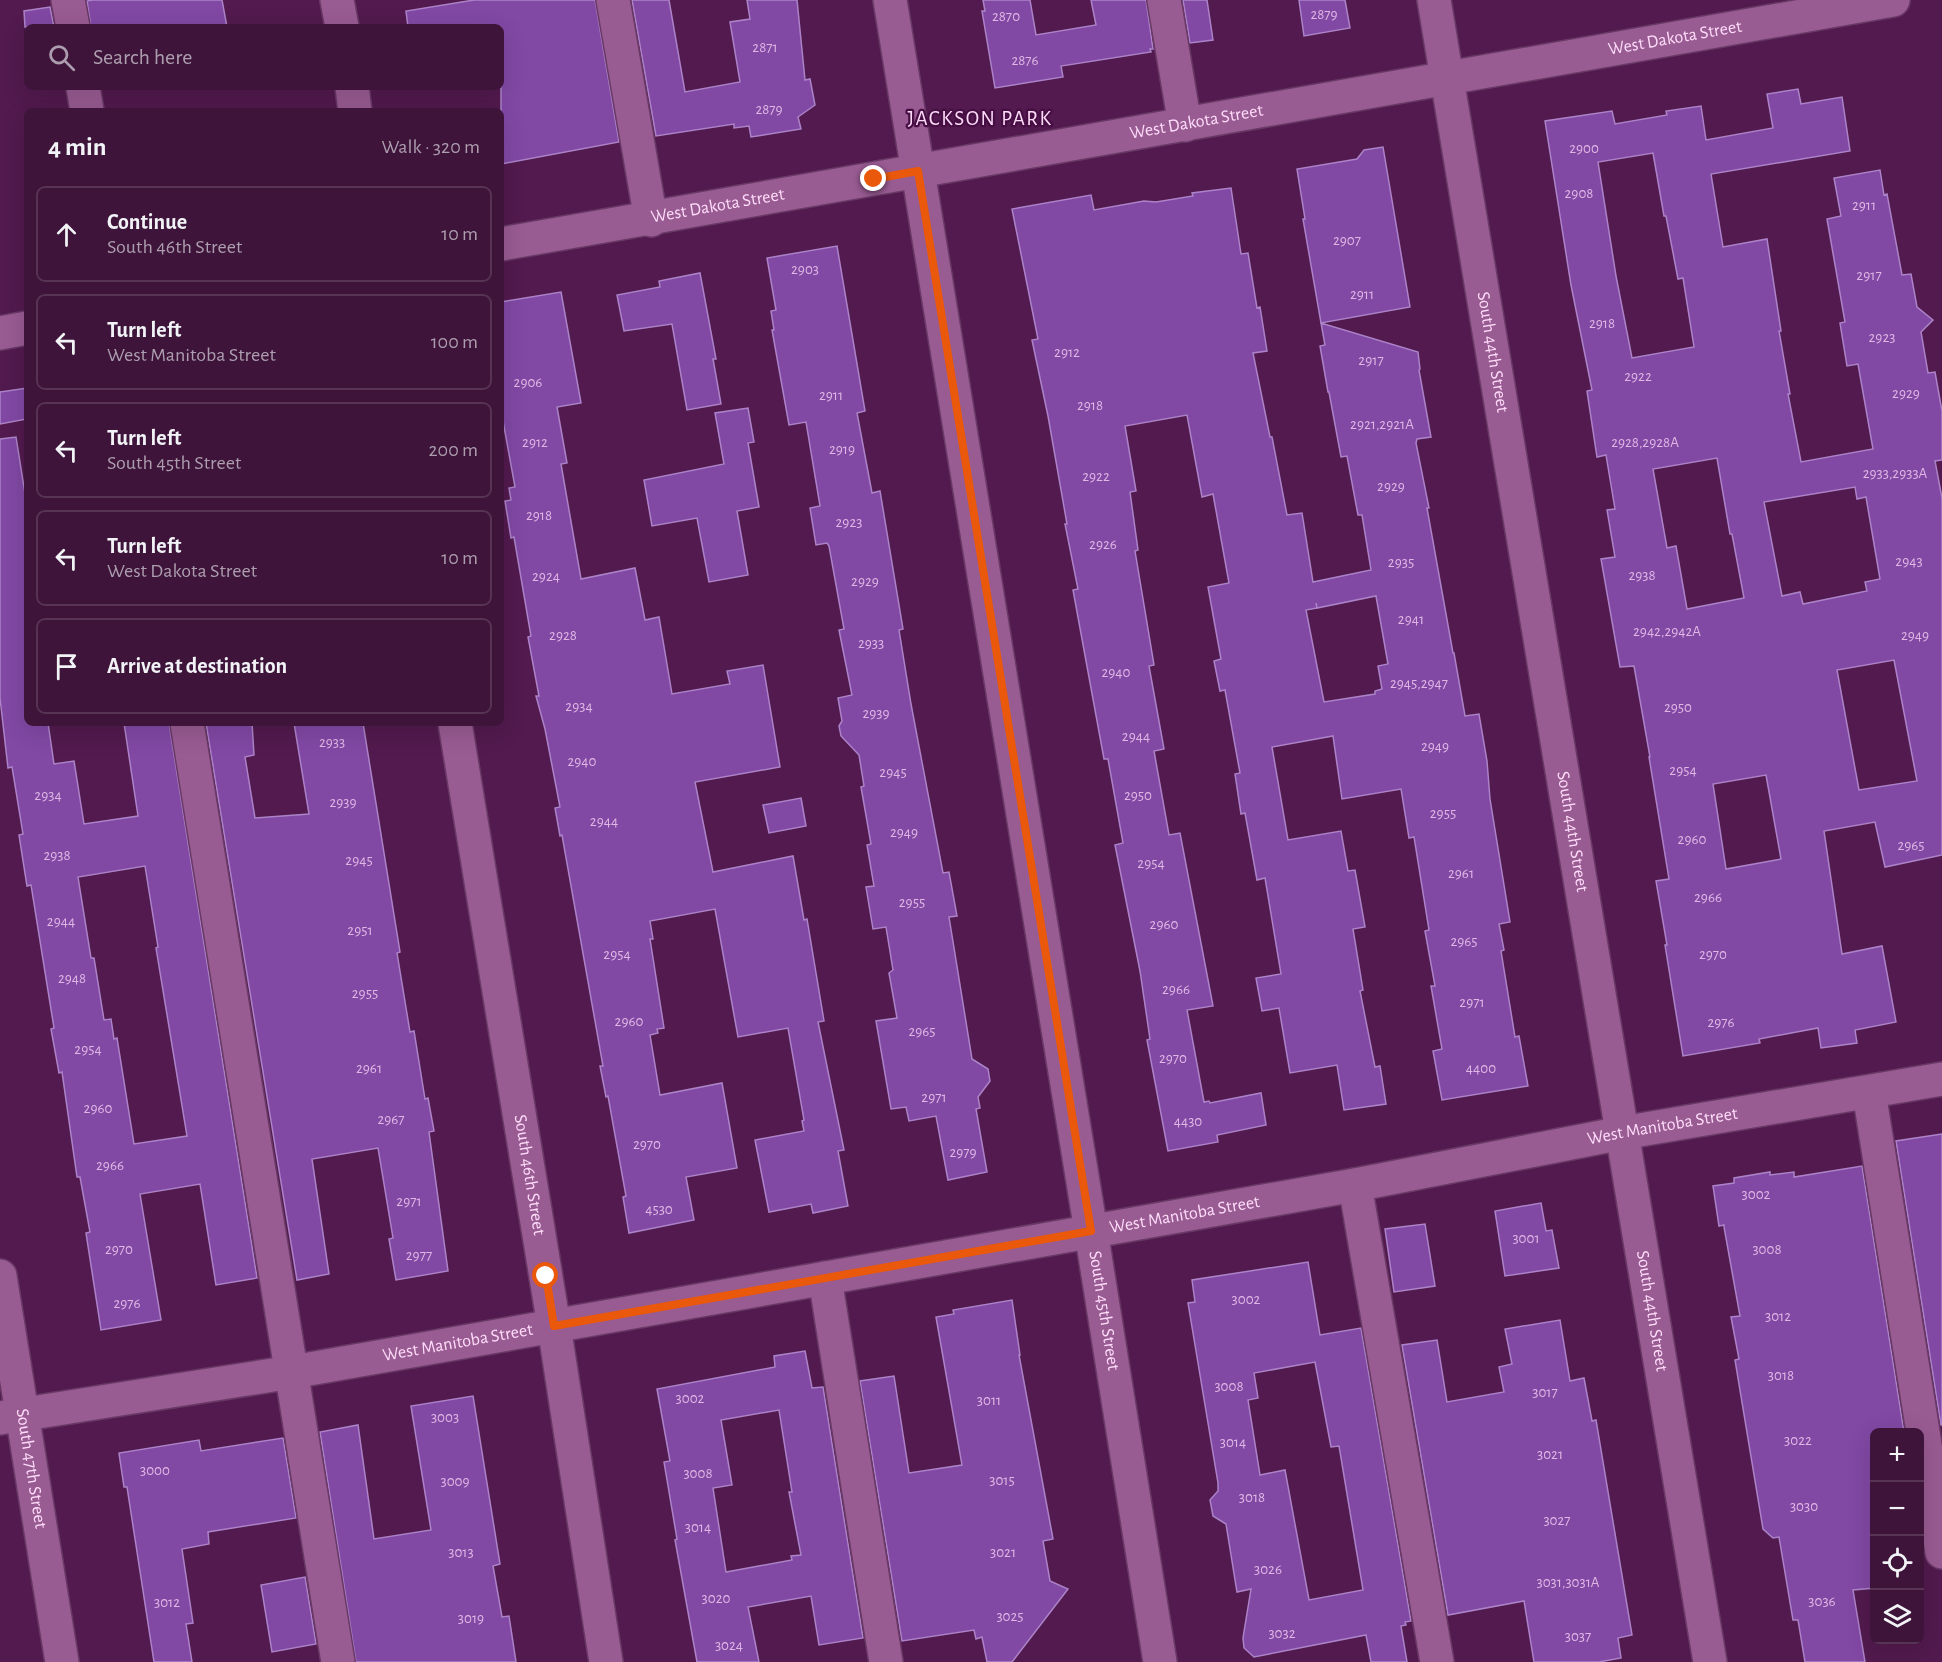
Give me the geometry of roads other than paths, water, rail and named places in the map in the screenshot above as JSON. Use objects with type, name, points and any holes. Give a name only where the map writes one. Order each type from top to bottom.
[{"type":"street","points":[[68,0],[72,24]]},
{"type":"street","points":[[338,0],[342,24]]},
{"type":"street","points":[[613,0],[651,220]]},
{"type":"street","name":"South 45th Street","points":[[890,0],[1160,1662]]},
{"type":"street","points":[[1164,0],[1185,125]]},
{"type":"street","name":"South 44th Street","points":[[1434,0],[1710,1662]]},
{"type":"street","name":"West Dakota Street","points":[[504,244],[651,220],[1893,0]]},
{"type":"street","points":[[84,90],[86,108]]},
{"type":"street","points":[[352,90],[356,108]]},
{"type":"street","points":[[0,333],[24,329]]},
{"type":"street","points":[[187,726],[338,1662]]},
{"type":"street","name":"South 46th Street","points":[[455,726],[554,1326],[606,1662]]},
{"type":"street","name":"West Manitoba Street","points":[[11,1416],[292,1372],[1354,1185],[1622,1133],[1942,1079]]},
{"type":"street","points":[[1869,1092],[1942,1552]]},
{"type":"street","points":[[1354,1185],[1437,1662]]},
{"type":"street","name":"South 47th Street","points":[[0,1276],[11,1416],[62,1662]]},
{"type":"street","points":[[825,1278],[886,1662]]},
{"type":"district","name":"JACKSON PARK","points":[[980,118]]}]
